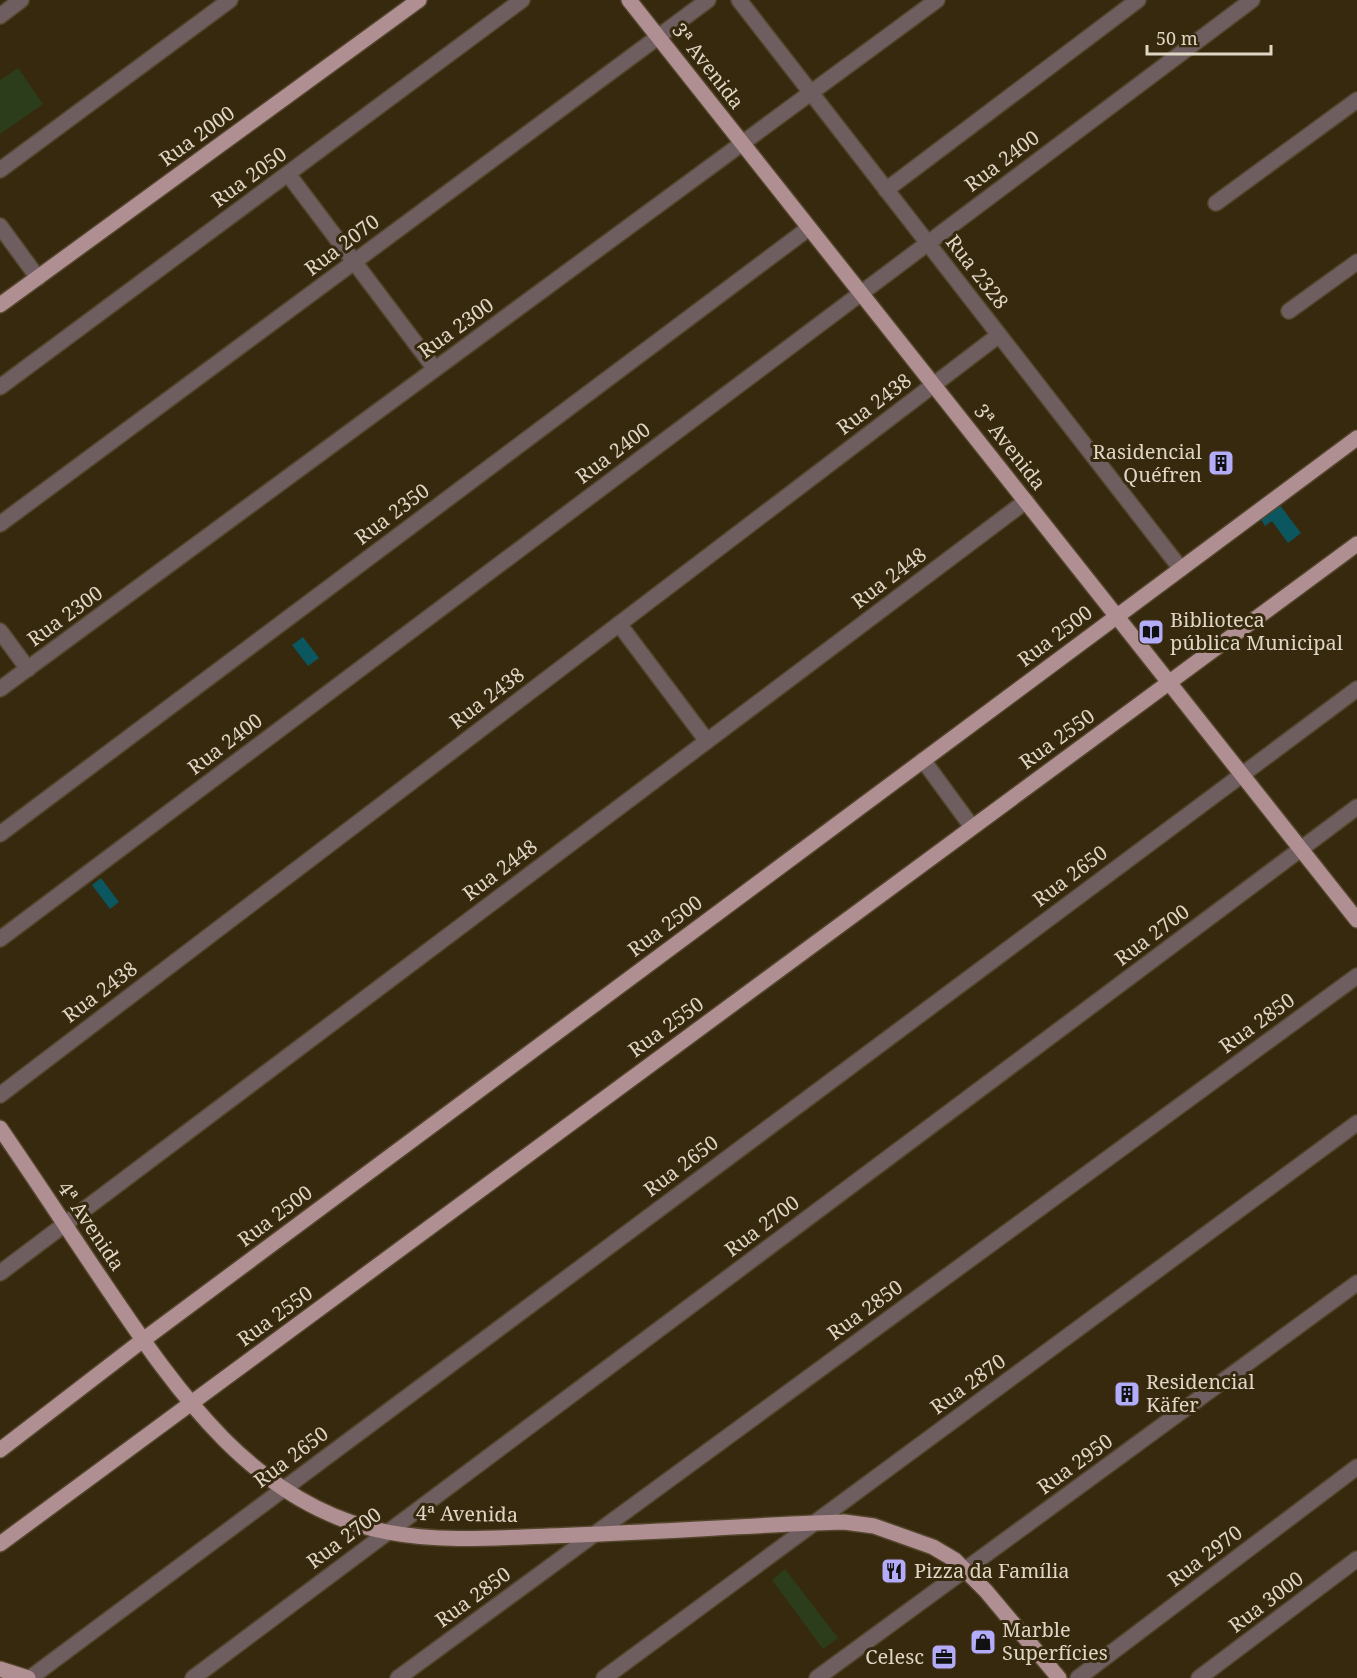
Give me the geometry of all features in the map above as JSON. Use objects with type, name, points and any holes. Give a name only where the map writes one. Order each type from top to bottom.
[{"type":"main road","name":"Rua 2000","points":[[0,305],[419,0]]},
{"type":"main road","name":"3ª Avenida","points":[[629,0],[1301,849],[1354,910]]},
{"type":"main road","name":"Rua 2500","points":[[0,1450],[143,1340],[1357,438]]},
{"type":"main road","name":"Rua 2550","points":[[0,1544],[1357,544]]},
{"type":"main road","name":"4ª Avenida","points":[[0,1128],[143,1340],[191,1403],[230,1448],[282,1490],[329,1513],[388,1532],[466,1538],[844,1522],[874,1526],[933,1547],[966,1569],[1059,1678]]},
{"type":"main road","points":[[0,1669],[29,1678]]},
{"type":"street","points":[[0,16],[21,0]]},
{"type":"street","points":[[0,170],[230,0]]},
{"type":"street","name":"Rua 2050","points":[[0,387],[522,0]]},
{"type":"street","name":"Rua 2070","points":[[0,524],[708,0]]},
{"type":"street","name":"Rua 2328","points":[[739,0],[1181,569]]},
{"type":"street","name":"Rua 2300","points":[[0,690],[937,0]]},
{"type":"street","points":[[886,190],[1138,0]]},
{"type":"street","name":"Rua 2400","points":[[0,939],[1252,0]]},
{"type":"street","points":[[1216,202],[1357,100]]},
{"type":"street","points":[[288,174],[435,369]]},
{"type":"street","points":[[0,226],[38,278]]},
{"type":"street","name":"Rua 2350","points":[[0,834],[809,228]]},
{"type":"street","points":[[1289,311],[1357,262]]},
{"type":"street","name":"Rua 2438","points":[[0,1095],[999,335]]},
{"type":"street","name":"Rua 2448","points":[[0,1273],[1026,501]]},
{"type":"street","points":[[619,624],[707,741]]},
{"type":"street","points":[[0,631],[28,669]]},
{"type":"street","name":"Rua 2650","points":[[29,1678],[1357,688]]},
{"type":"street","points":[[923,760],[972,828]]},
{"type":"street","name":"Rua 2700","points":[[193,1678],[1357,807]]},
{"type":"street","name":"Rua 2850","points":[[398,1678],[1357,975]]},
{"type":"street","name":"Rua 2870","points":[[604,1678],[1357,1123]]},
{"type":"street","name":"Rua 2950","points":[[817,1678],[1357,1283]]},
{"type":"street","name":"Rua 2970","points":[[1078,1678],[1357,1467]]},
{"type":"street","name":"Rua 3000","points":[[1199,1678],[1357,1559]]},
{"type":"green space","points":[[18,68],[43,104],[0,134],[0,80]]},
{"type":"green space","points":[[785,1569],[838,1638],[823,1649],[772,1580]]},
{"type":"water","points":[[1279,504],[1301,533],[1288,543],[1272,521],[1265,526],[1260,518]]},
{"type":"water","points":[[303,637],[319,658],[308,666],[292,645]]},
{"type":"water","points":[[101,878],[119,902],[110,909],[92,885]]},
{"type":"place","name":"Rasidencial Quéfren","points":[[1221,463]]},
{"type":"place","name":"Biblioteca pública Municipal","points":[[1151,632]]},
{"type":"place","name":"Residencial Käfer","points":[[1127,1394]]},
{"type":"place","name":"Pizza da Família","points":[[894,1571]]},
{"type":"place","name":"Marble Superfícies","points":[[983,1642]]},
{"type":"place","name":"Celesc","points":[[944,1657]]}]
